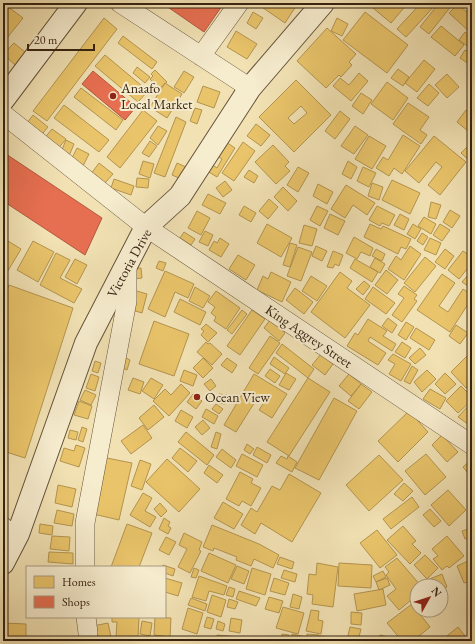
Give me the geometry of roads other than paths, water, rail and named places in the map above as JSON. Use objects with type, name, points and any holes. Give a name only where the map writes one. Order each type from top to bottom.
[{"type":"street","points":[[3,100],[76,3]]},
{"type":"street","points":[[120,3],[250,88]]},
{"type":"street","points":[[201,56],[239,3]]},
{"type":"street","name":"Victoria Drive","points":[[3,563],[11,527],[86,343],[146,227],[180,196],[250,88],[323,3]]},
{"type":"street","name":"King Aggrey Street","points":[[3,114],[146,227],[472,445]]},
{"type":"street","points":[[85,566],[85,523],[127,301],[127,264]]},
{"type":"place","name":"Anaafo Local Market","points":[[113,96]]},
{"type":"place","name":"Ocean View","points":[[197,397]]}]
